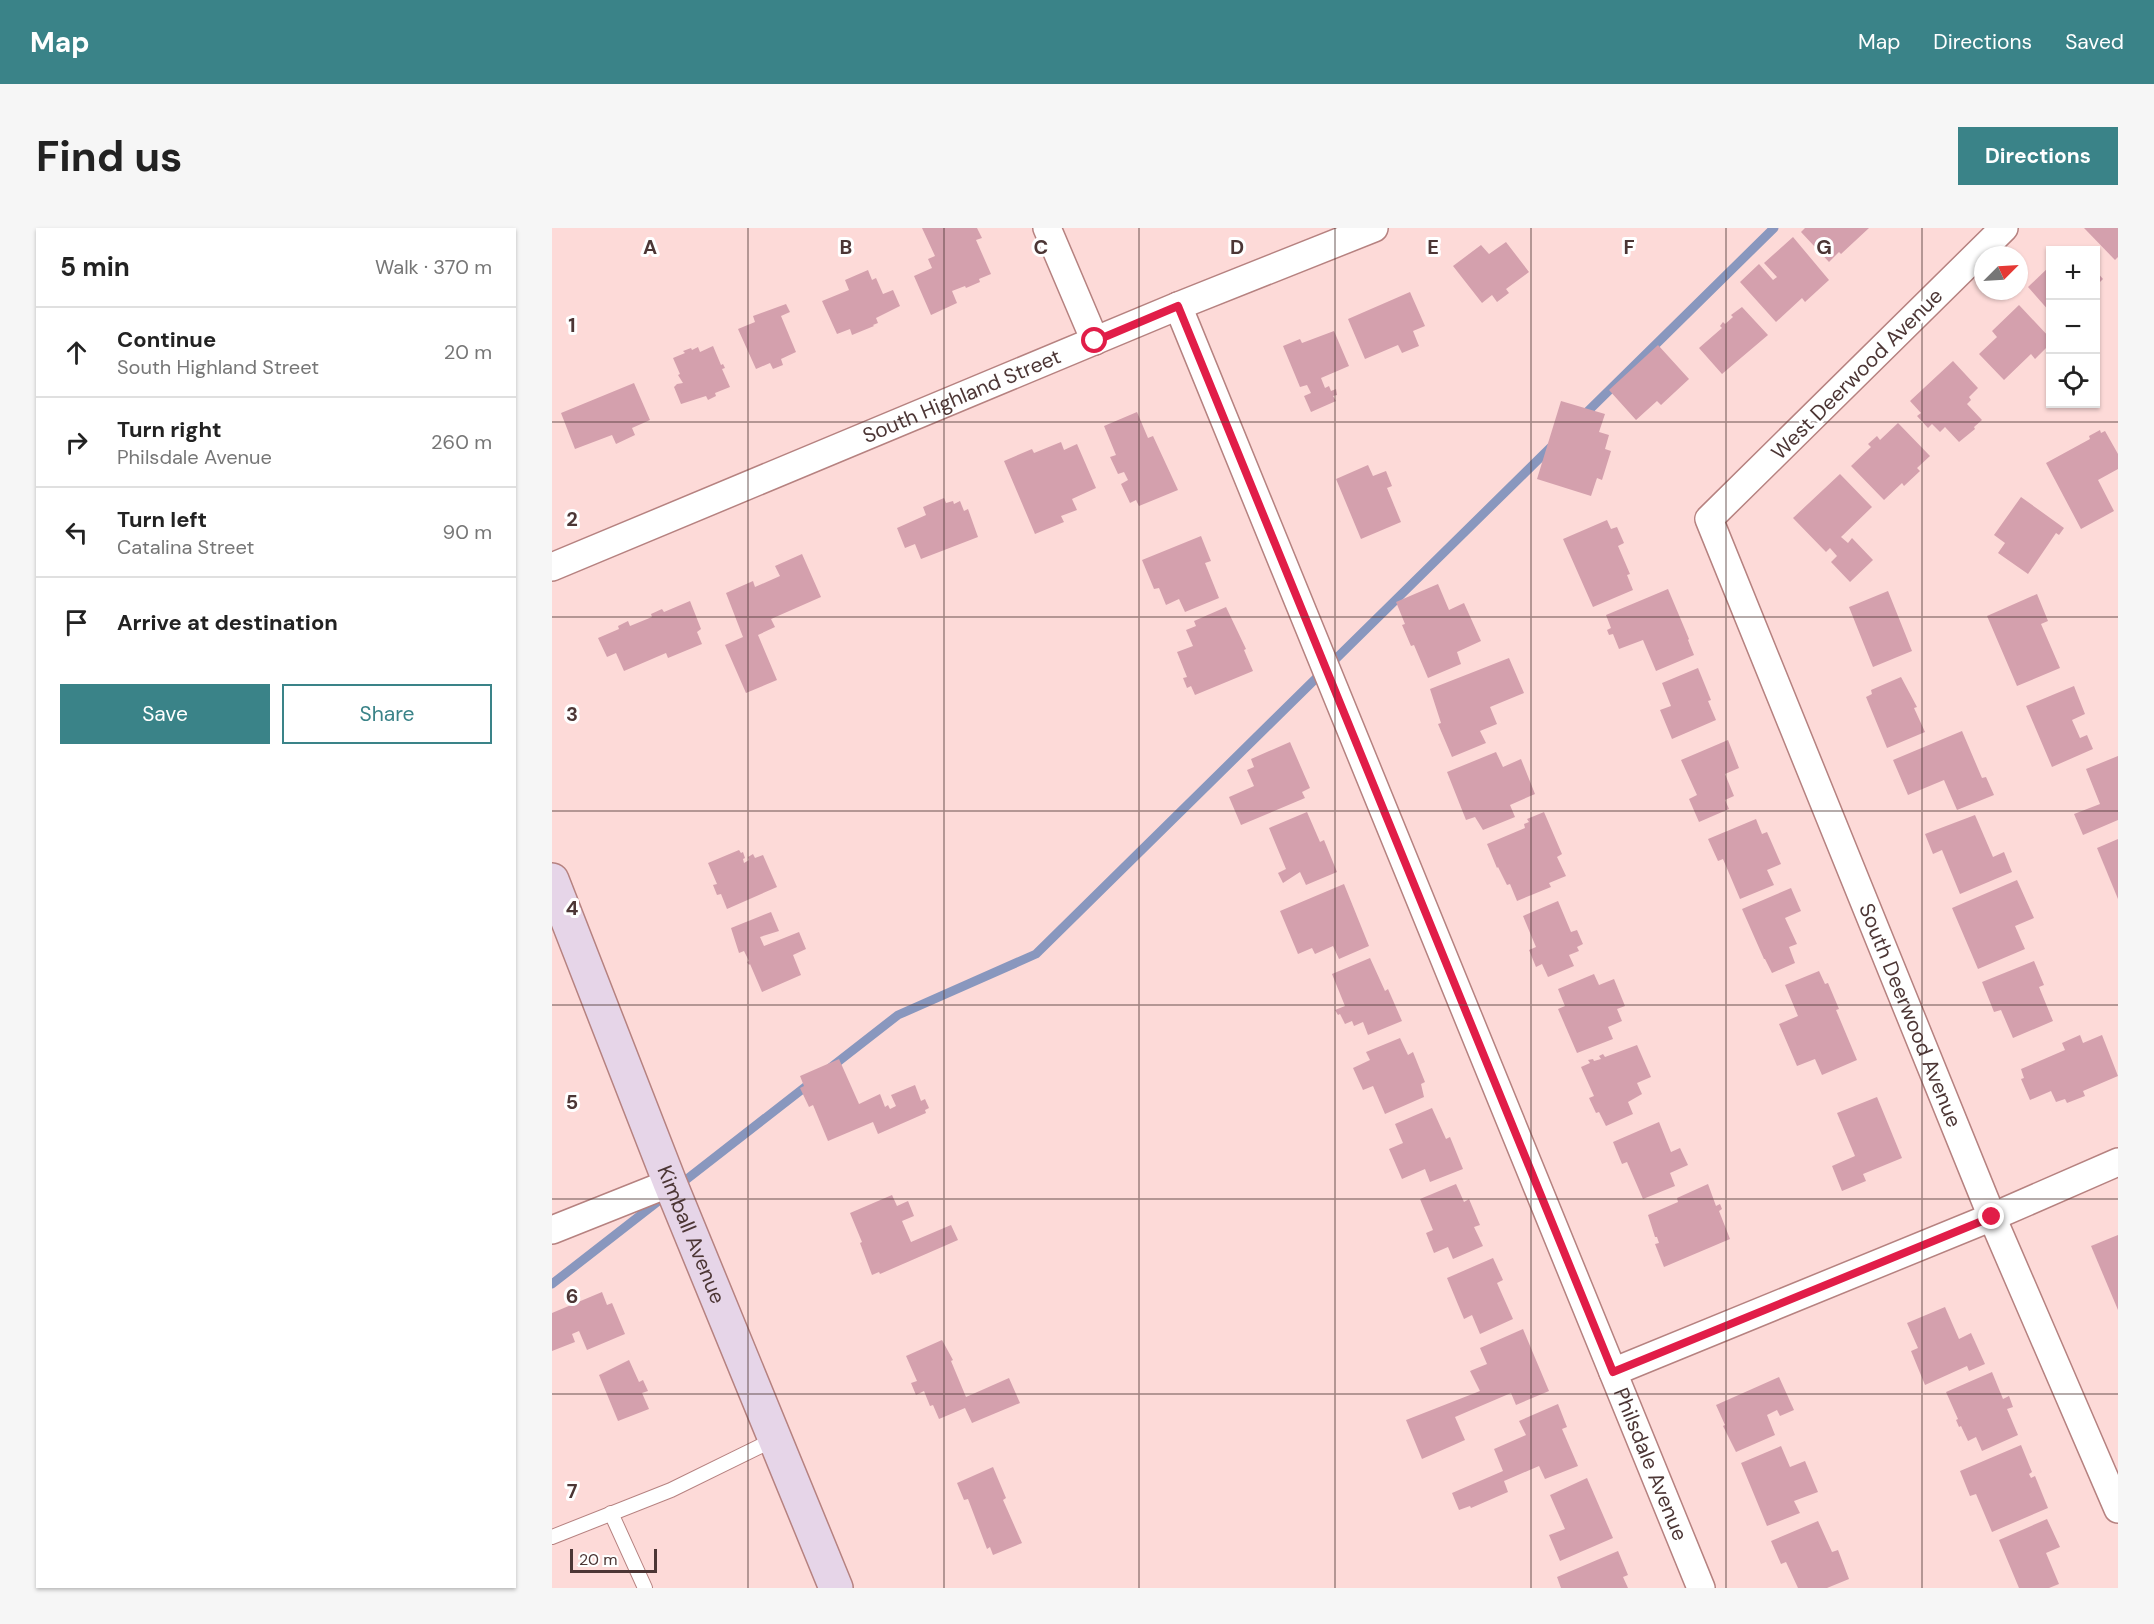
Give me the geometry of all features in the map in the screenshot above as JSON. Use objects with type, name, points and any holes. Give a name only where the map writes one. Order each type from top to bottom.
[{"type":"main road","name":"Kimball Avenue","points":[[552,880],[670,1183],[836,1588]]},
{"type":"street","points":[[1047,228],[1095,341]]},
{"type":"street","name":"South Highland Street","points":[[552,567],[1178,306],[1374,228]]},
{"type":"street","name":"West Deerwood Avenue","points":[[1709,519],[2004,228]]},
{"type":"street","name":"Philsdale Avenue","points":[[1178,306],[1701,1588]]},
{"type":"street","name":"South Deerwood Avenue","points":[[1709,519],[1992,1217],[2118,1509]]},
{"type":"street","points":[[1613,1372],[1992,1217],[2118,1162]]},
{"type":"street","points":[[552,1230],[670,1183]]},
{"type":"lane","points":[[552,1537],[671,1490],[775,1439]]},
{"type":"lane","points":[[610,1513],[645,1588]]},
{"type":"building","points":[[922,228],[977,228],[982,238],[976,240],[991,274],[979,279],[980,282],[952,291],[957,303],[931,315],[914,276],[932,268],[928,259],[935,256]]},
{"type":"building","points":[[1805,228],[1869,228],[1829,262],[1801,232]]},
{"type":"building","points":[[2084,228],[2118,228],[2118,257],[2115,260]]},
{"type":"building","points":[[1793,237],[1829,280],[1805,302],[1802,298],[1776,322],[1740,282],[1759,264],[1773,280],[1777,277],[1764,263]]},
{"type":"building","points":[[1506,242],[1529,272],[1506,289],[1509,293],[1497,302],[1492,295],[1482,303],[1453,266],[1481,245],[1489,254]]},
{"type":"building","points":[[868,270],[872,280],[876,278],[883,294],[893,290],[900,306],[876,318],[878,323],[874,326],[852,335],[850,329],[837,334],[822,301],[849,290],[845,280]]},
{"type":"building","points":[[2046,270],[2046,307],[2028,287]]},
{"type":"building","points":[[1410,292],[1425,326],[1413,331],[1419,346],[1402,353],[1398,345],[1365,359],[1348,319]]},
{"type":"building","points":[[786,304],[790,312],[781,316],[796,352],[781,359],[783,365],[773,369],[770,363],[756,369],[738,329],[755,322],[753,316]]},
{"type":"building","points":[[2019,305],[2046,334],[2046,348],[2035,359],[2031,354],[2004,380],[1979,354],[1997,337],[1992,331]]},
{"type":"building","points":[[1742,307],[1768,335],[1722,374],[1699,348],[1722,328],[1720,326],[1723,322],[1725,324],[1733,317],[1731,315]]},
{"type":"building","points":[[1334,331],[1349,366],[1321,378],[1325,388],[1329,386],[1331,391],[1336,389],[1337,395],[1333,396],[1336,401],[1311,412],[1304,396],[1311,393],[1307,385],[1300,387],[1283,346],[1300,339],[1302,343]]},
{"type":"building","points":[[1658,345],[1689,379],[1661,405],[1657,401],[1636,420],[1609,390]]},
{"type":"building","points":[[713,346],[721,365],[723,364],[725,368],[722,369],[730,387],[715,393],[716,396],[708,400],[706,396],[681,404],[674,387],[683,383],[673,358],[691,348],[692,350],[698,347],[700,352]]},
{"type":"building","points":[[1953,361],[1978,388],[1969,397],[1971,400],[1967,404],[1982,420],[1959,442],[1945,427],[1940,432],[1932,424],[1928,428],[1917,416],[1921,413],[1910,401]]},
{"type":"building","points":[[634,383],[650,420],[632,428],[635,435],[616,444],[612,435],[575,449],[561,413]]},
{"type":"building","points":[[1561,401],[1605,414],[1599,432],[1609,435],[1605,449],[1611,451],[1602,480],[1597,478],[1591,496],[1537,479]]},
{"type":"building","points":[[1137,412],[1148,438],[1153,436],[1178,490],[1139,506],[1136,500],[1130,503],[1121,484],[1128,480],[1124,472],[1118,474],[1110,457],[1116,455],[1104,426]]},
{"type":"building","points":[[1898,423],[1930,456],[1917,468],[1920,471],[1904,486],[1902,483],[1884,500],[1851,466],[1871,447],[1868,444],[1877,436],[1880,440]]},
{"type":"building","points":[[2100,430],[2101,433],[2105,431],[2118,454],[2118,469],[2098,480],[2114,511],[2081,529],[2046,463],[2090,439],[2089,436]]},
{"type":"building","points":[[1061,442],[1064,450],[1077,444],[1096,488],[1072,499],[1077,510],[1061,516],[1064,522],[1035,534],[1004,461],[1032,449],[1034,453]]},
{"type":"building","points":[[1368,465],[1373,476],[1386,471],[1392,486],[1387,488],[1401,522],[1361,539],[1336,479]]},
{"type":"building","points":[[1840,474],[1872,507],[1841,537],[1848,543],[1852,538],[1873,560],[1850,582],[1831,562],[1837,556],[1830,548],[1826,552],[1793,518]]},
{"type":"building","points":[[2021,497],[2064,528],[2059,535],[2056,533],[2028,574],[1998,553],[2005,543],[1994,535]]},
{"type":"building","points":[[944,498],[946,503],[953,501],[954,504],[960,501],[964,511],[968,509],[978,537],[921,559],[915,544],[905,548],[897,528],[926,515],[923,507]]},
{"type":"building","points":[[1607,520],[1611,529],[1617,527],[1624,543],[1618,546],[1630,574],[1627,575],[1633,590],[1593,607],[1563,539]]},
{"type":"building","points":[[1201,536],[1211,561],[1205,563],[1219,598],[1185,612],[1179,599],[1166,605],[1159,588],[1154,589],[1142,560]]},
{"type":"building","points":[[802,554],[821,597],[771,619],[775,627],[758,635],[777,680],[746,693],[725,645],[743,637],[726,593],[753,581],[755,587],[780,576],[775,566]]},
{"type":"building","points":[[1438,584],[1449,610],[1464,603],[1481,641],[1457,652],[1461,664],[1428,678],[1414,645],[1411,646],[1402,625],[1405,624],[1396,602]]},
{"type":"building","points":[[1668,589],[1694,655],[1656,671],[1643,640],[1619,649],[1613,634],[1609,635],[1607,630],[1611,628],[1606,615]]},
{"type":"building","points":[[1888,591],[1912,651],[1873,667],[1849,607]]},
{"type":"building","points":[[2037,594],[2048,621],[2041,624],[2060,668],[2017,686],[1987,616]]},
{"type":"building","points":[[690,601],[701,629],[697,632],[702,644],[668,658],[666,653],[624,671],[616,653],[607,657],[598,638],[619,629],[618,626],[628,621],[630,626],[652,617],[651,614],[662,609],[664,612]]},
{"type":"building","points":[[1226,607],[1246,649],[1244,650],[1253,671],[1195,695],[1191,686],[1187,688],[1183,678],[1187,677],[1177,652],[1193,646],[1186,630],[1196,626],[1194,621]]},
{"type":"building","points":[[1509,658],[1524,693],[1490,707],[1497,724],[1480,731],[1486,743],[1452,757],[1438,724],[1441,723],[1430,689]]},
{"type":"building","points":[[1698,668],[1711,700],[1708,701],[1716,720],[1672,739],[1660,710],[1671,706],[1662,683]]},
{"type":"building","points":[[1901,677],[1917,707],[1914,708],[1925,732],[1887,748],[1866,697],[1872,694],[1871,690]]},
{"type":"building","points":[[2074,686],[2085,714],[2072,720],[2080,738],[2087,735],[2093,749],[2052,767],[2026,706]]},
{"type":"building","points":[[1962,731],[1982,778],[1986,777],[1994,795],[1957,810],[1944,780],[1908,795],[1893,760]]},
{"type":"building","points":[[1728,740],[1739,768],[1725,774],[1734,796],[1725,800],[1729,809],[1699,822],[1689,799],[1697,795],[1681,760]]},
{"type":"building","points":[[1290,742],[1310,788],[1302,792],[1305,798],[1241,825],[1229,797],[1254,786],[1247,770],[1254,767],[1251,759]]},
{"type":"building","points":[[1496,752],[1503,767],[1521,759],[1535,794],[1510,805],[1515,817],[1483,830],[1475,817],[1466,820],[1447,772]]},
{"type":"building","points":[[2118,756],[2118,820],[2083,835],[2074,814],[2100,804],[2086,769]]},
{"type":"building","points":[[1307,812],[1320,842],[1324,840],[1337,872],[1306,885],[1300,872],[1283,883],[1278,873],[1286,869],[1269,828]]},
{"type":"building","points":[[1544,812],[1562,854],[1557,857],[1566,876],[1549,883],[1551,887],[1517,901],[1510,884],[1507,885],[1497,868],[1487,844],[1525,828],[1524,824],[1529,822],[1527,819]]},
{"type":"building","points":[[1975,815],[1993,857],[2004,852],[2012,872],[1960,894],[1942,850],[1933,854],[1925,834]]},
{"type":"building","points":[[1756,819],[1762,834],[1767,832],[1781,864],[1767,870],[1774,885],[1740,899],[1723,859],[1718,861],[1708,839]]},
{"type":"building","points":[[2118,839],[2118,899],[2097,848]]},
{"type":"building","points":[[739,850],[743,852],[744,863],[753,854],[755,858],[763,855],[777,887],[727,909],[721,894],[717,895],[713,885],[717,884],[708,863]]},
{"type":"building","points":[[2017,880],[2034,918],[2015,926],[2025,949],[1978,969],[1952,908]]},
{"type":"building","points":[[1344,884],[1369,946],[1339,959],[1333,946],[1315,954],[1312,948],[1298,954],[1280,911]]},
{"type":"building","points":[[1791,888],[1801,911],[1785,918],[1797,944],[1789,947],[1795,963],[1772,973],[1742,909]]},
{"type":"building","points":[[1558,901],[1571,932],[1577,930],[1583,944],[1577,947],[1579,951],[1569,955],[1574,966],[1548,977],[1542,964],[1536,967],[1529,950],[1536,947],[1523,916]]},
{"type":"building","points":[[771,912],[779,931],[760,937],[764,946],[799,932],[806,949],[793,955],[801,975],[762,992],[744,951],[739,953],[731,928]]},
{"type":"building","points":[[1370,958],[1385,991],[1388,989],[1402,1021],[1368,1035],[1363,1022],[1354,1026],[1352,1021],[1345,1024],[1335,1010],[1345,1006],[1332,974]]},
{"type":"building","points":[[2034,961],[2044,985],[2039,987],[2053,1021],[2013,1038],[2001,1010],[1994,1012],[1982,982]]},
{"type":"building","points":[[1819,971],[1825,984],[1828,983],[1839,1009],[1836,1010],[1857,1060],[1822,1075],[1815,1059],[1797,1066],[1779,1024],[1798,1016],[1785,985]]},
{"type":"building","points":[[1594,974],[1599,985],[1614,979],[1625,1006],[1617,1009],[1622,1021],[1608,1027],[1613,1039],[1577,1053],[1558,1009],[1565,1006],[1558,989]]},
{"type":"building","points":[[2080,1035],[2083,1043],[2102,1035],[2118,1076],[2083,1091],[2085,1096],[2067,1103],[2065,1099],[2056,1102],[2051,1091],[2030,1100],[2021,1079],[2024,1078],[2021,1069],[2065,1050],[2062,1043]]},
{"type":"building","points":[[1400,1038],[1408,1055],[1413,1052],[1425,1082],[1421,1084],[1424,1097],[1385,1114],[1373,1086],[1363,1090],[1353,1068],[1370,1060],[1366,1052]]},
{"type":"building","points":[[1637,1045],[1651,1077],[1637,1083],[1642,1094],[1628,1102],[1633,1114],[1606,1126],[1599,1112],[1596,1113],[1589,1098],[1594,1096],[1581,1067],[1590,1063],[1588,1060],[1601,1059],[1599,1056],[1603,1054],[1605,1057]]},
{"type":"building","points":[[839,1059],[859,1104],[880,1094],[885,1107],[888,1105],[890,1109],[896,1106],[891,1095],[915,1085],[921,1101],[925,1099],[929,1108],[925,1110],[926,1113],[878,1134],[873,1122],[828,1141],[813,1105],[809,1107],[800,1088],[804,1086],[800,1076]]},
{"type":"building","points":[[1877,1097],[1902,1158],[1863,1174],[1866,1181],[1842,1191],[1832,1166],[1855,1156],[1837,1113]]},
{"type":"building","points":[[1432,1108],[1446,1139],[1450,1137],[1463,1169],[1430,1182],[1425,1169],[1402,1179],[1389,1149],[1403,1143],[1395,1124]]},
{"type":"building","points":[[1659,1122],[1671,1152],[1680,1148],[1688,1165],[1670,1173],[1675,1186],[1643,1199],[1627,1162],[1622,1164],[1613,1142]]},
{"type":"building","points":[[1456,1184],[1464,1202],[1469,1199],[1480,1225],[1474,1227],[1483,1246],[1453,1259],[1448,1247],[1434,1253],[1426,1233],[1433,1230],[1420,1199]]},
{"type":"building","points":[[1708,1184],[1716,1206],[1720,1204],[1722,1209],[1719,1211],[1730,1239],[1664,1267],[1655,1244],[1659,1243],[1648,1215],[1678,1202],[1677,1198]]},
{"type":"building","points":[[892,1195],[897,1206],[908,1201],[914,1216],[902,1221],[911,1242],[951,1225],[958,1240],[880,1274],[879,1272],[872,1275],[850,1213]]},
{"type":"building","points":[[2118,1235],[2118,1310],[2091,1246]]},
{"type":"building","points":[[1493,1258],[1503,1280],[1497,1283],[1513,1319],[1480,1334],[1472,1315],[1464,1319],[1447,1278]]},
{"type":"building","points":[[602,1292],[607,1305],[612,1303],[625,1334],[587,1350],[579,1331],[572,1334],[575,1342],[552,1351],[552,1313]]},
{"type":"building","points":[[1945,1307],[1959,1339],[1971,1333],[1985,1364],[1969,1371],[1967,1366],[1925,1385],[1911,1351],[1918,1348],[1907,1323]]},
{"type":"building","points":[[1523,1329],[1549,1391],[1516,1405],[1511,1393],[1455,1417],[1465,1440],[1422,1459],[1406,1420],[1480,1391],[1470,1371],[1487,1364],[1480,1348]]},
{"type":"building","points":[[942,1340],[953,1360],[951,1361],[966,1397],[1009,1378],[1020,1403],[972,1423],[965,1408],[939,1419],[924,1391],[916,1395],[911,1383],[917,1381],[906,1356]]},
{"type":"building","points":[[629,1360],[639,1382],[643,1380],[648,1391],[642,1393],[649,1409],[618,1421],[599,1375]]},
{"type":"building","points":[[1992,1372],[2003,1399],[2009,1396],[2013,1407],[2007,1409],[2018,1435],[1982,1451],[1976,1437],[1968,1441],[1961,1426],[1959,1427],[1956,1420],[1958,1419],[1946,1392]]},
{"type":"building","points":[[1779,1377],[1794,1410],[1780,1416],[1777,1410],[1767,1415],[1775,1435],[1736,1452],[1716,1405]]},
{"type":"building","points":[[1558,1404],[1567,1427],[1562,1429],[1578,1466],[1545,1479],[1539,1466],[1504,1481],[1508,1492],[1471,1508],[1470,1506],[1459,1510],[1452,1493],[1503,1471],[1494,1449],[1526,1435],[1519,1421]]},
{"type":"building","points":[[2021,1445],[2032,1472],[2029,1474],[2031,1478],[2035,1476],[2048,1508],[1992,1532],[1976,1494],[1970,1496],[1960,1471]]},
{"type":"building","points":[[1781,1446],[1790,1467],[1805,1461],[1818,1492],[1794,1501],[1800,1513],[1767,1526],[1741,1463]]},
{"type":"building","points":[[993,1467],[1006,1498],[1003,1500],[1022,1543],[993,1555],[990,1547],[987,1549],[968,1499],[964,1500],[957,1483]]},
{"type":"building","points":[[1587,1478],[1613,1538],[1560,1561],[1549,1535],[1565,1529],[1550,1495]]},
{"type":"building","points":[[2047,1519],[2060,1547],[2046,1553],[2059,1584],[2049,1588],[2019,1588],[1999,1540]]},
{"type":"building","points":[[1818,1521],[1832,1552],[1838,1550],[1849,1579],[1827,1588],[1798,1588],[1786,1562],[1781,1564],[1771,1541]]},
{"type":"building","points":[[1618,1551],[1628,1575],[1623,1577],[1628,1588],[1561,1588],[1557,1577]]},
{"type":"waterway","points":[[1581,418],[1774,228]]},
{"type":"waterway","points":[[830,1068],[898,1015],[1036,954],[1552,446]]},
{"type":"waterway","points":[[678,1186],[809,1084]]},
{"type":"waterway","points":[[552,1284],[665,1196]]},
{"type":"route","points":[[1095,341],[1178,306],[1613,1372],[1992,1217]]}]
